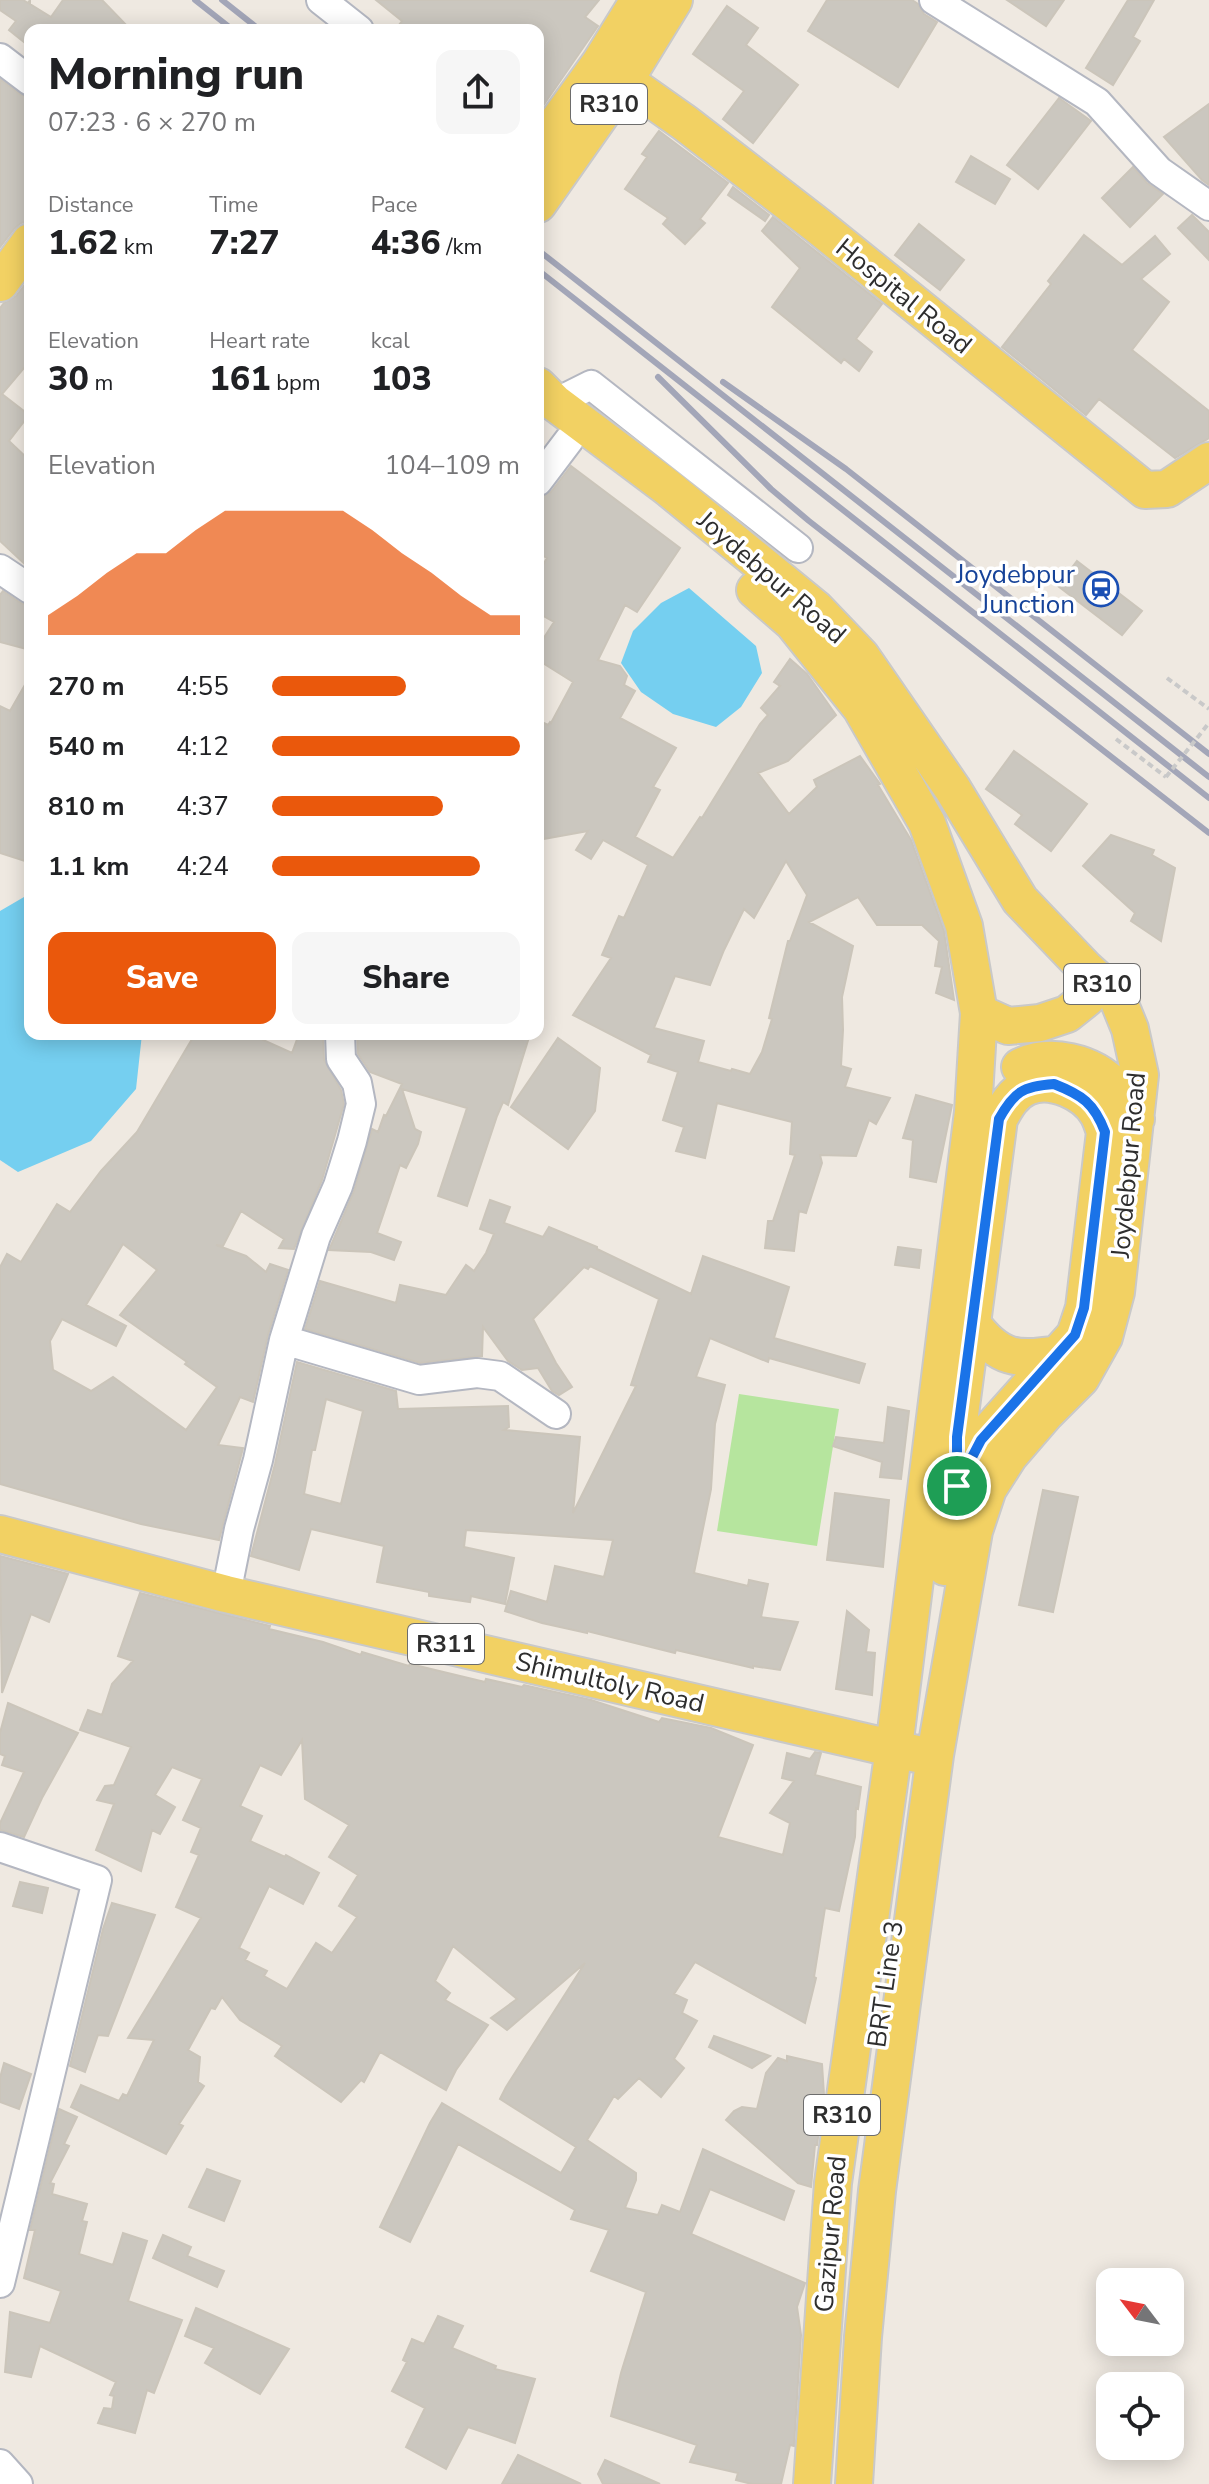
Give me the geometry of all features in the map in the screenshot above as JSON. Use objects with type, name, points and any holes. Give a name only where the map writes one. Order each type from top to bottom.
[{"type":"main road","name":"R310","points":[[544,193],[613,72],[639,0]]},
{"type":"main road","name":"R310","points":[[544,143],[613,72],[674,0]]},
{"type":"main road","name":"Hospital Road","points":[[613,72],[817,225],[1145,490],[1167,489],[1209,461]]},
{"type":"main road","points":[[0,283],[24,250]]},
{"type":"main road","name":"Joydebpur Road","points":[[544,402],[569,440],[692,536],[793,623],[861,708],[927,823],[964,926],[979,1013],[973,1112],[915,1752]]},
{"type":"main road","name":"Joydebpur Road","points":[[544,402],[667,487],[825,619],[861,656],[952,788],[1020,900],[1117,997],[1130,1029],[1140,1075],[1116,1292],[1104,1337],[1081,1378],[1009,1456],[988,1489],[915,1752]]},
{"type":"main road","points":[[979,1013],[1008,1026],[1040,1023],[1067,1014],[1087,998],[1095,977]]},
{"type":"main road","points":[[973,1112],[1008,1073],[1027,1064],[1053,1060],[1077,1063],[1102,1075],[1116,1088],[1136,1119]]},
{"type":"main road","name":"BRT Line 3","points":[[835,2484],[842,2339],[857,2185],[915,1752],[957,1486],[957,1437],[999,1119],[1009,1101],[1029,1086],[1054,1084],[1078,1094],[1097,1112],[1105,1132],[1084,1308],[1075,1335],[981,1440],[957,1486]]},
{"type":"main road","points":[[973,1325],[986,1343],[1004,1355],[1038,1357],[1058,1354]]},
{"type":"main road","name":"Shimultoly Road","points":[[0,1534],[226,1594],[915,1752]]},
{"type":"main road","name":"Gazipur Road","points":[[812,2484],[833,2183],[915,1752]]},
{"type":"main road","name":"Gazipur Road","points":[[854,2484],[863,2337],[915,1752]]},
{"type":"street","points":[[321,0],[351,24]]},
{"type":"street","points":[[934,0],[1097,102],[1159,171],[1209,206]]},
{"type":"street","points":[[0,58],[24,76]]},
{"type":"street","points":[[544,402],[591,385],[798,548]]},
{"type":"street","points":[[544,473],[569,440]]},
{"type":"street","points":[[0,569],[24,585]]},
{"type":"street","points":[[226,1594],[284,1340],[316,1236],[343,1171],[361,1104],[357,1083],[341,1059],[340,1040]]},
{"type":"street","points":[[284,1340],[419,1380],[477,1373],[500,1376],[556,1414]]},
{"type":"street","points":[[0,1847],[97,1880],[0,2283]]},
{"type":"street","points":[[0,2464],[18,2484]]},
{"type":"path","points":[[1167,678],[1209,709]]},
{"type":"path","points":[[1116,739],[1166,777],[1209,723]]},
{"type":"green space","points":[[739,1394],[839,1409],[817,1546],[717,1531]]},
{"type":"water","points":[[689,588],[756,646],[762,673],[741,707],[716,727],[673,714],[641,692],[621,663],[633,631],[661,603]]},
{"type":"water","points":[[24,897],[24,1040],[141,1040],[136,1089],[91,1141],[18,1172],[0,1160],[0,911]]},
{"type":"building","points":[[0,0],[23,0],[28,3],[30,0],[30,4],[51,17],[63,0],[102,0],[125,24],[24,24],[24,42],[9,30],[16,21],[0,10]]},
{"type":"building","points":[[376,0],[599,0],[585,17],[598,26],[544,104],[544,24],[400,24],[402,21]]},
{"type":"building","points":[[827,0],[912,0],[924,14],[937,22],[898,87],[808,31]]},
{"type":"building","points":[[1007,0],[1064,0],[1046,26]]},
{"type":"building","points":[[1128,0],[1154,0],[1133,37],[1140,41],[1113,85],[1086,68]]},
{"type":"building","points":[[727,6],[758,28],[746,45],[798,85],[753,143],[723,119],[744,91],[693,54]]},
{"type":"building","points":[[0,79],[24,96],[24,222],[14,229],[0,247]]},
{"type":"building","points":[[1059,98],[1091,121],[1038,189],[1007,165]]},
{"type":"building","points":[[1209,104],[1209,185],[1164,137]]},
{"type":"building","points":[[659,131],[728,183],[700,219],[705,223],[685,244],[663,224],[668,218],[625,189],[647,157],[642,154]]},
{"type":"building","points":[[971,156],[1010,179],[995,204],[956,182]]},
{"type":"building","points":[[1133,167],[1147,183],[1163,194],[1130,227],[1102,198]]},
{"type":"building","points":[[733,187],[769,215],[765,221],[728,195]]},
{"type":"building","points":[[1192,215],[1209,232],[1209,260],[1178,228]]},
{"type":"building","points":[[773,217],[882,304],[856,339],[872,352],[859,371],[844,359],[841,363],[772,307],[800,268],[762,231]]},
{"type":"building","points":[[919,224],[964,260],[940,290],[895,255]]},
{"type":"building","points":[[1084,235],[1122,265],[1155,236],[1170,254],[1141,279],[1169,302],[1132,350],[1209,411],[1209,438],[1175,458],[1099,399],[1086,415],[1002,347]]},
{"type":"building","points":[[24,286],[24,368],[2,394],[24,411],[24,422],[9,441],[24,455],[24,563],[0,541],[0,308]]},
{"type":"building","points":[[571,466],[680,548],[637,612],[625,605],[598,660],[620,666],[627,676],[624,685],[635,691],[620,718],[676,748],[653,787],[660,790],[635,837],[673,858],[768,715],[761,708],[780,686],[774,682],[790,659],[807,674],[836,715],[788,761],[758,773],[789,814],[817,787],[814,780],[860,756],[880,784],[911,840],[944,931],[954,1000],[936,993],[942,967],[935,966],[939,941],[922,925],[877,925],[858,897],[809,922],[853,946],[842,997],[841,1066],[851,1069],[845,1087],[890,1098],[876,1124],[869,1120],[856,1156],[820,1155],[822,1163],[806,1213],[799,1211],[794,1251],[765,1248],[768,1221],[773,1221],[795,1155],[790,1154],[792,1122],[717,1103],[705,1158],[676,1151],[684,1127],[663,1120],[678,1072],[648,1062],[651,1055],[573,1015],[611,958],[602,955],[619,916],[624,918],[648,865],[603,840],[591,859],[576,850],[588,831],[544,839],[544,723],[551,723],[573,682],[544,664],[544,638],[554,622],[544,616],[544,563],[547,558],[544,556],[544,495],[551,492]],"holes":[[[786,861],[807,895],[790,941],[769,1018],[772,1019],[762,1052],[750,1074],[698,1062],[704,1041],[654,1028],[675,976],[710,985],[744,909],[754,918]]]},
{"type":"building","points":[[1077,561],[1142,611],[1122,635],[1058,586]]},
{"type":"building","points":[[3,591],[24,604],[24,648],[0,642],[0,595]]},
{"type":"building","points":[[24,686],[24,861],[0,853],[0,706],[10,711]]},
{"type":"building","points":[[1014,751],[1087,804],[1051,851],[1015,824],[1022,815],[986,789]]},
{"type":"building","points":[[1111,835],[1154,850],[1152,855],[1175,868],[1161,941],[1131,921],[1135,913],[1083,866]]},
{"type":"building","points":[[558,1038],[600,1068],[595,1111],[568,1149],[511,1107]]},
{"type":"building","points":[[191,1040],[263,1040],[292,1053],[297,1040],[323,1040],[324,1060],[341,1090],[344,1104],[322,1180],[294,1249],[279,1248],[284,1239],[241,1211],[223,1246],[216,1245],[246,1256],[266,1272],[270,1264],[288,1270],[268,1335],[253,1402],[240,1397],[218,1445],[243,1448],[219,1540],[141,1524],[0,1484],[0,1267],[7,1254],[21,1262],[57,1204],[70,1212],[101,1171],[137,1132]],"holes":[[[123,1244],[157,1270],[120,1315],[217,1387],[186,1430],[113,1377],[91,1391],[53,1370],[50,1341],[62,1319],[116,1346],[126,1326],[86,1305]]]},
{"type":"building","points":[[357,1040],[528,1040],[508,1105],[503,1102],[497,1116],[467,1206],[438,1196],[467,1108],[402,1089],[415,1129],[421,1132],[406,1168],[400,1165],[377,1233],[401,1242],[394,1260],[371,1252],[329,1250],[354,1191],[372,1129],[378,1132],[402,1084],[370,1072],[358,1054]]},
{"type":"building","points":[[916,1095],[952,1105],[936,1182],[910,1177],[913,1140],[903,1138]]},
{"type":"building","points":[[490,1200],[510,1207],[504,1223],[543,1237],[549,1227],[691,1294],[703,1256],[789,1287],[774,1338],[865,1364],[859,1383],[769,1358],[768,1362],[710,1338],[696,1377],[725,1385],[715,1424],[711,1489],[694,1573],[748,1586],[749,1580],[768,1584],[761,1617],[798,1622],[780,1670],[753,1668],[676,1650],[675,1653],[542,1623],[505,1611],[511,1591],[547,1602],[555,1566],[604,1577],[613,1540],[466,1530],[464,1547],[514,1558],[505,1604],[471,1596],[470,1602],[429,1596],[429,1592],[377,1582],[384,1546],[311,1529],[299,1570],[251,1556],[297,1362],[396,1391],[398,1409],[508,1406],[509,1427],[504,1430],[580,1437],[573,1513],[636,1386],[631,1385],[659,1299],[590,1266],[588,1269],[584,1267],[533,1319],[572,1387],[559,1395],[552,1391],[538,1368],[522,1370],[508,1361],[483,1327],[482,1356],[420,1363],[305,1329],[320,1281],[396,1303],[400,1285],[446,1295],[466,1265],[474,1271],[486,1253],[494,1234],[480,1229]],"holes":[[[326,1399],[363,1411],[341,1504],[304,1494]]]},
{"type":"building","points":[[898,1247],[921,1250],[919,1268],[895,1265]]},
{"type":"building","points":[[888,1407],[909,1411],[901,1479],[880,1477],[882,1462],[833,1446],[836,1437],[884,1443]]},
{"type":"building","points":[[1043,1490],[1078,1497],[1053,1612],[1019,1605]]},
{"type":"building","points":[[835,1493],[889,1500],[883,1567],[827,1560]]},
{"type":"building","points":[[0,1556],[68,1574],[49,1622],[31,1614],[2,1693]]},
{"type":"building","points":[[140,1593],[270,1626],[269,1629],[361,1655],[362,1652],[409,1666],[485,1682],[486,1679],[524,1685],[591,1700],[659,1722],[662,1718],[711,1728],[753,1745],[718,1837],[783,1855],[790,1823],[770,1813],[794,1781],[782,1778],[787,1753],[810,1759],[815,1752],[821,1753],[815,1775],[861,1787],[856,1808],[855,1837],[839,1911],[825,1908],[816,1978],[805,2023],[695,1962],[674,1994],[687,2000],[682,2013],[697,2021],[674,2059],[684,2068],[661,2097],[639,2078],[618,2099],[614,2096],[587,2140],[636,2173],[625,2208],[658,2215],[662,2205],[680,2212],[703,2149],[794,2191],[784,2220],[710,2189],[691,2234],[805,2283],[797,2307],[801,2335],[794,2446],[790,2445],[781,2484],[752,2484],[736,2480],[738,2473],[690,2462],[697,2445],[611,2416],[646,2292],[591,2271],[609,2230],[571,2219],[575,2210],[458,2144],[410,2242],[380,2227],[442,2103],[561,2173],[576,2147],[500,2099],[585,1963],[507,2030],[491,2018],[517,1999],[453,1946],[435,1981],[450,1993],[445,2000],[488,2025],[456,2070],[446,2090],[380,2052],[364,2082],[361,2080],[341,2102],[275,2056],[282,2046],[240,2020],[222,1997],[215,2009],[211,2008],[188,2050],[200,2057],[198,2082],[204,2086],[179,2124],[183,2126],[166,2154],[71,2107],[81,2085],[119,2101],[123,2094],[127,2096],[154,2040],[128,2038],[201,1918],[176,1907],[199,1855],[191,1852],[201,1828],[183,1820],[202,1779],[172,1767],[155,1795],[175,1807],[160,1834],[152,1830],[141,1871],[96,1850],[114,1804],[97,1800],[105,1786],[114,1785],[131,1747],[80,1730],[88,1710],[102,1715],[112,1684],[133,1661],[118,1656]],"holes":[[[302,1740],[305,1799],[349,1825],[329,1857],[358,1875],[339,1906],[357,1917],[332,1953],[316,1943],[287,1989],[264,1976],[267,1971],[245,1960],[249,1953],[239,1948],[269,1886],[303,1904],[319,1873],[286,1855],[250,1841],[262,1816],[240,1806],[260,1765],[281,1775]]]},
{"type":"building","points":[[847,1611],[869,1630],[866,1652],[875,1653],[872,1695],[836,1689]]},
{"type":"building","points":[[8,1703],[78,1733],[24,1837],[0,1830],[0,1823],[24,1772],[2,1765],[5,1756],[0,1754],[0,1733]]},
{"type":"building","points":[[20,1882],[48,1888],[42,1913],[13,1906]]},
{"type":"building","points":[[112,1903],[155,1915],[108,2036],[98,2035],[85,2072],[70,2066]]},
{"type":"building","points":[[714,2036],[770,2056],[752,2068],[709,2047]]},
{"type":"building","points":[[787,2056],[822,2064],[824,2095],[811,2187],[798,2183],[726,2120],[742,2107],[757,2109],[766,2073],[778,2058],[787,2061]]},
{"type":"building","points":[[4,2063],[31,2074],[19,2109],[0,2102],[0,2078]]},
{"type":"building","points":[[59,2109],[77,2117],[64,2144],[69,2146],[50,2183],[54,2184],[52,2194],[87,2204],[82,2221],[87,2222],[79,2254],[113,2265],[123,2233],[147,2241],[128,2301],[182,2320],[154,2393],[147,2390],[135,2433],[98,2423],[104,2408],[112,2409],[114,2396],[110,2395],[116,2382],[70,2360],[40,2346],[31,2377],[5,2372],[10,2312],[50,2323],[61,2291],[24,2278],[35,2230],[30,2230]]},
{"type":"building","points":[[207,2169],[240,2181],[224,2221],[189,2207]]},
{"type":"building","points":[[163,2235],[191,2247],[187,2256],[224,2271],[217,2287],[153,2258]]},
{"type":"building","points":[[196,2308],[289,2349],[260,2394],[205,2363],[214,2348],[185,2336]]},
{"type":"building","points":[[438,2316],[463,2326],[452,2348],[496,2366],[495,2369],[535,2379],[515,2443],[468,2427],[446,2469],[406,2447],[425,2408],[392,2391],[407,2362],[403,2360],[412,2339],[424,2344]]},
{"type":"building","points":[[518,2455],[581,2484],[502,2484]]},
{"type":"building","points":[[605,2460],[660,2484],[603,2484],[598,2474]]},
{"type":"railway","points":[[195,0],[225,24]]},
{"type":"railway","points":[[222,0],[252,24]]},
{"type":"railway","points":[[544,255],[1209,777]]},
{"type":"railway","points":[[544,275],[1209,798]]},
{"type":"railway","points":[[658,377],[771,489],[809,521],[1209,833]]},
{"type":"railway","points":[[723,382],[846,469],[1209,754]]},
{"type":"place","name":"Joydebpur Junction","points":[[1101,589]]},
{"type":"route","points":[[1054,1084],[1078,1094],[1097,1112],[1105,1132],[1084,1308],[1075,1335],[981,1440],[957,1486],[957,1437],[999,1119],[1009,1101],[1029,1086],[1054,1084]]}]
